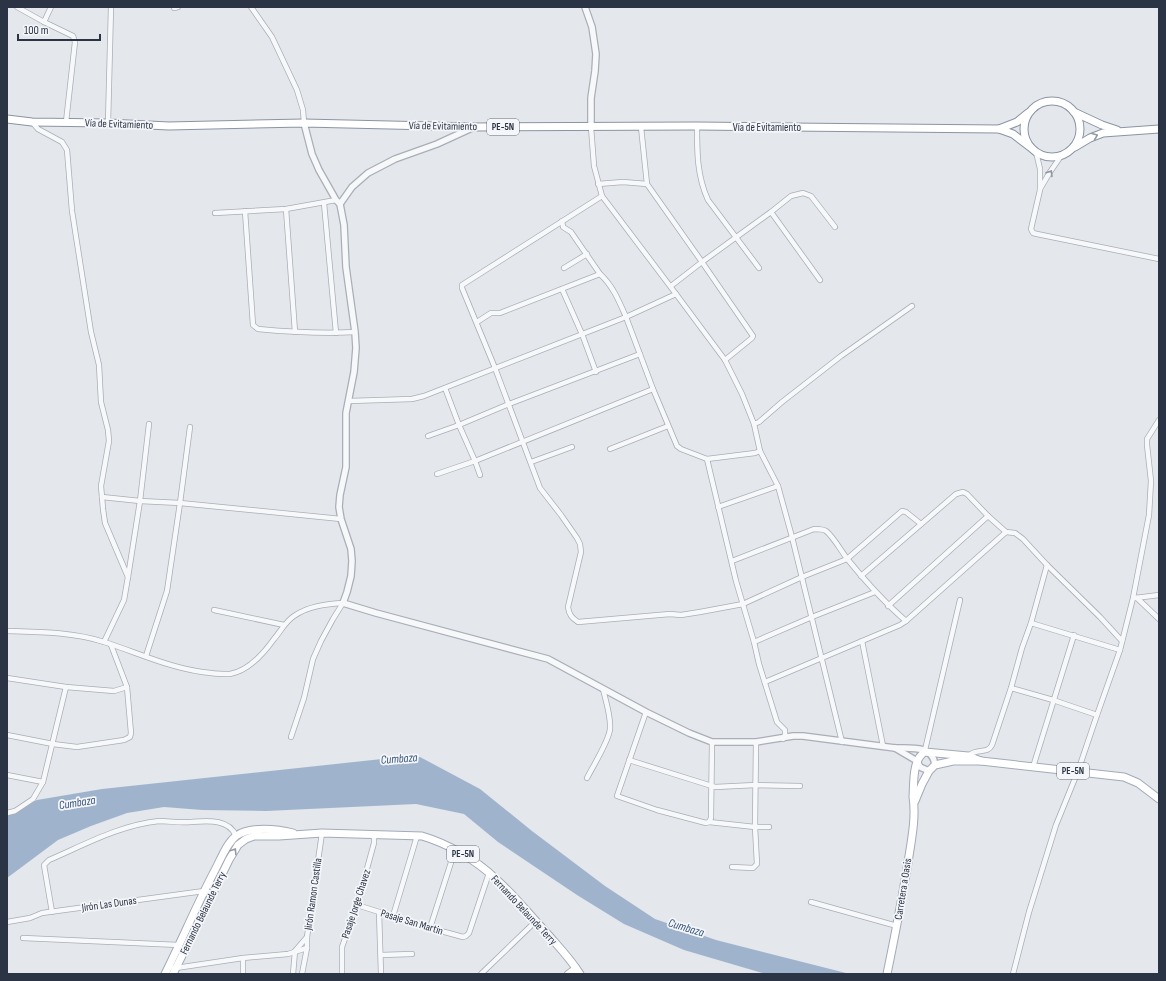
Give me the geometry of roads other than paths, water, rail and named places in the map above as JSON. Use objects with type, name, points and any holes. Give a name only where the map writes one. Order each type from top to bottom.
[{"type":"main road","points":[[1072,149],[1078,139],[1080,129],[1078,120],[1071,108],[1062,103],[1048,101],[1039,104],[1031,110],[1026,119],[1024,130],[1026,140],[1030,147],[1046,157],[1062,156],[1090,138],[1103,133],[1159,129]]},
{"type":"main road","name":"Vía de Evitamiento","points":[[999,129],[1017,122],[1031,110]]},
{"type":"main road","points":[[1074,112],[1102,126],[1121,131]]},
{"type":"main road","name":"Vía de Evitamiento","points":[[7,120],[169,126],[304,123],[475,127],[697,126],[999,129],[1013,134],[1030,147]]},
{"type":"main road","points":[[917,761],[922,754],[927,751]]},
{"type":"main road","name":"PE-5N","points":[[927,751],[968,756],[981,761]]},
{"type":"main road","name":"Carretera a Oasis","points":[[887,974],[902,901],[912,831],[913,798],[917,761]]},
{"type":"main road","name":"PE-5N","points":[[935,765],[953,761],[981,761],[1124,777],[1138,782],[1159,799]]},
{"type":"main road","name":"Carretera a Oasis","points":[[914,803],[929,771],[935,765]]},
{"type":"main road","name":"Fernando Belaunde Terry","points":[[236,836],[248,831],[264,829],[285,831],[298,835]]},
{"type":"main road","name":"Fernando Belaunde Terry","points":[[175,971],[233,851],[238,845],[246,839],[254,836],[322,833],[422,836],[438,841],[461,853],[497,880],[536,921],[578,971]]},
{"type":"main road","points":[[165,974],[204,891],[227,848],[236,836]]},
{"type":"main road","points":[[568,974],[578,971]]},
{"type":"street","points":[[17,7],[73,36],[75,42],[66,122]]},
{"type":"street","points":[[44,22],[51,7]]},
{"type":"street","points":[[108,123],[111,7]]},
{"type":"street","points":[[251,7],[272,37],[297,90],[304,110],[304,123],[312,154],[319,170],[336,200],[340,204],[344,225],[346,267],[356,348],[354,372],[346,413],[346,467],[339,506],[341,519],[351,549],[351,576],[343,603],[321,641],[313,659],[304,698],[291,736]]},
{"type":"street","points":[[585,7],[592,26],[596,54],[591,98],[592,127],[594,166],[602,196],[719,351],[742,394],[754,424],[760,451],[778,486],[792,537],[842,742]]},
{"type":"street","points":[[32,122],[38,129],[62,142],[67,150],[72,211],[91,332],[99,365],[101,402],[108,430],[109,441],[101,486],[105,523],[128,577]]},
{"type":"street","points":[[697,126],[698,157],[701,182],[704,191],[708,200],[759,268]]},
{"type":"street","points":[[340,204],[352,187],[368,173],[395,159],[437,144],[475,127]]},
{"type":"street","points":[[642,127],[647,184],[752,336],[752,338],[725,360]]},
{"type":"street","points":[[1036,152],[1040,169],[1040,190],[1030,229],[1033,233],[1159,259]]},
{"type":"street","points":[[1040,190],[1050,172],[1062,156]]},
{"type":"street","points":[[598,184],[622,182],[647,184]]},
{"type":"street","points":[[671,286],[772,212],[791,196],[803,193],[810,196],[835,228]]},
{"type":"street","points":[[602,196],[462,285],[540,488],[562,514],[580,544],[581,552],[568,607],[571,617],[578,622],[670,614],[681,615],[743,604],[802,577],[847,559],[902,512],[906,512],[921,524]]},
{"type":"street","points":[[215,213],[286,209],[336,200]]},
{"type":"street","points":[[324,203],[336,333]]},
{"type":"street","points":[[286,209],[295,332]]},
{"type":"street","points":[[245,211],[253,325],[258,329],[295,332],[355,332]]},
{"type":"street","points":[[772,212],[820,280]]},
{"type":"street","points":[[562,221],[563,227],[571,232],[600,274],[605,278],[615,292],[626,316],[653,389],[677,446],[707,459],[755,453],[760,451]]},
{"type":"street","points":[[564,268],[587,254]]},
{"type":"street","points":[[476,322],[491,313],[500,313],[600,274]]},
{"type":"street","points":[[562,289],[582,334],[596,372]]},
{"type":"street","points":[[349,401],[412,399],[445,388],[582,334],[676,294]]},
{"type":"street","points":[[754,424],[759,422],[841,356],[912,306]]},
{"type":"street","points":[[428,436],[640,354]]},
{"type":"street","points":[[445,388],[480,475]]},
{"type":"street","points":[[437,474],[475,461],[653,389]]},
{"type":"street","points":[[1013,974],[1029,912],[1056,825],[1078,771],[1120,650],[1135,598],[1149,515],[1151,480],[1146,445],[1147,439],[1159,420]]},
{"type":"street","points":[[104,642],[124,600],[140,501],[149,424]]},
{"type":"street","points":[[610,449],[668,426]]},
{"type":"street","points":[[146,656],[167,591],[190,428]]},
{"type":"street","points":[[531,462],[572,447]]},
{"type":"street","points":[[707,459],[736,580],[759,664],[777,722],[785,730],[783,739]]},
{"type":"street","points":[[718,507],[778,486]]},
{"type":"street","points":[[862,576],[956,494],[963,492],[967,494],[1006,532],[1015,533],[1020,536],[1122,641]]},
{"type":"street","points":[[102,497],[140,501],[180,502],[341,519]]},
{"type":"street","points":[[888,606],[988,516]]},
{"type":"street","points":[[732,561],[814,529],[822,529],[830,535],[847,559],[875,592],[888,606],[906,621]]},
{"type":"street","points":[[765,682],[900,625],[1006,532]]},
{"type":"street","points":[[968,756],[976,751],[990,749],[1011,688],[1047,565]]},
{"type":"street","points":[[754,642],[875,592]]},
{"type":"street","points":[[1135,598],[1159,595]]},
{"type":"street","points":[[1135,598],[1159,619]]},
{"type":"street","points":[[927,751],[960,600]]},
{"type":"street","points":[[7,631],[62,634],[91,638],[177,667],[197,672],[231,674],[249,665],[260,656],[275,639],[284,625],[295,615],[307,609],[321,605],[343,603],[548,659],[646,712],[689,733],[712,742],[756,742],[783,739],[793,736],[803,736],[842,742],[927,751],[934,759],[935,765]]},
{"type":"street","points":[[214,610],[284,625]]},
{"type":"street","points":[[1031,623],[1120,650]]},
{"type":"street","points":[[1032,767],[1074,635]]},
{"type":"street","points":[[862,641],[883,746]]},
{"type":"street","points":[[7,735],[77,747],[128,738],[132,733],[126,687],[111,645]]},
{"type":"street","points":[[7,678],[66,687],[114,690],[126,687]]},
{"type":"street","points":[[7,813],[15,811],[33,799],[43,782],[66,687]]},
{"type":"street","points":[[1011,688],[1097,715]]},
{"type":"street","points":[[588,778],[610,730],[609,716],[603,689]]},
{"type":"street","points":[[646,712],[617,796],[657,810],[706,823],[769,827]]},
{"type":"street","points":[[709,822],[711,818],[712,742]]},
{"type":"street","points":[[732,867],[753,868],[757,864],[755,827],[756,742]]},
{"type":"street","points":[[895,748],[917,761],[920,767],[929,771]]},
{"type":"street","points":[[629,760],[714,786],[800,786]]},
{"type":"street","points":[[7,774],[43,782]]},
{"type":"street","points":[[52,912],[44,865],[49,860],[102,837],[133,827],[160,821],[179,823],[210,821],[219,822],[231,828],[236,836]]},
{"type":"street","name":"Jirón Ramon Castilla","points":[[295,951],[307,937],[322,833]]},
{"type":"street","name":"Pasaje Jorge Chavez","points":[[342,974],[342,947],[357,906],[374,843],[374,834]]},
{"type":"street","points":[[393,916],[417,836]]},
{"type":"street","points":[[430,928],[455,850]]},
{"type":"street","name":"Pasaje San Martin","points":[[357,906],[463,937],[469,933],[489,873]]},
{"type":"street","name":"Jirón Las Dunas","points":[[7,922],[52,912],[204,891],[213,893]]},
{"type":"street","points":[[811,902],[897,926]]},
{"type":"street","points":[[379,912],[381,974]]},
{"type":"street","points":[[481,974],[536,921]]},
{"type":"street","points":[[302,974],[307,948],[307,937]]},
{"type":"street","points":[[23,938],[179,944]]},
{"type":"street","points":[[168,967],[175,971],[243,958],[288,954],[307,948]]},
{"type":"street","points":[[293,974],[295,951]]},
{"type":"street","points":[[381,955],[412,954]]},
{"type":"street","points":[[243,958],[243,974]]},
{"type":"water","name":"Cumbaza","points":[[420,757],[480,789],[532,831],[605,886],[655,919],[716,940],[850,974],[766,974],[684,950],[624,924],[577,895],[498,842],[464,814],[416,804],[266,811],[202,810],[164,807],[127,813],[58,840],[7,878],[7,816],[37,800],[102,789],[382,759]]}]
